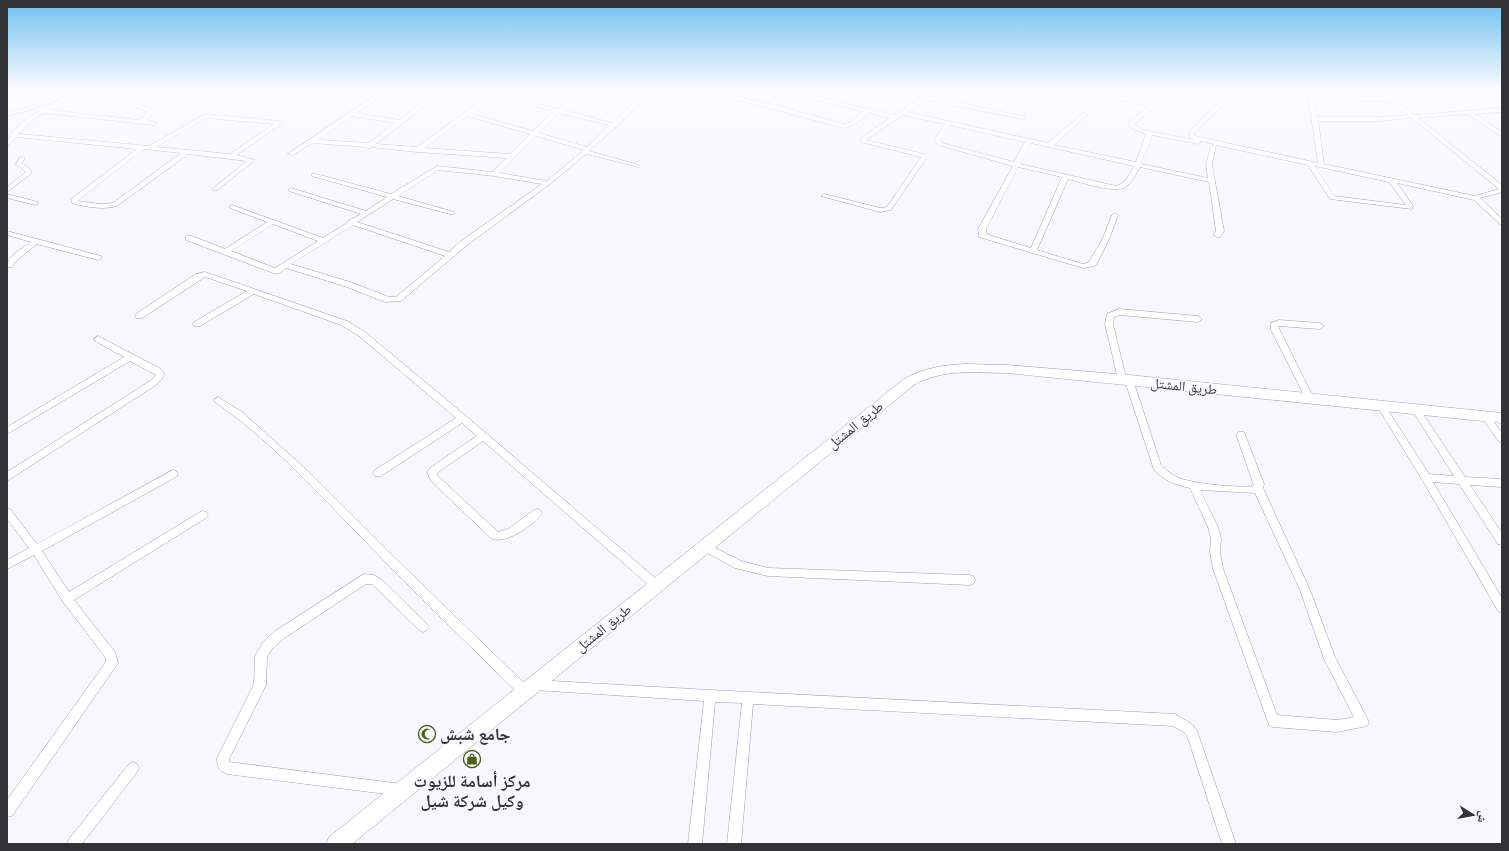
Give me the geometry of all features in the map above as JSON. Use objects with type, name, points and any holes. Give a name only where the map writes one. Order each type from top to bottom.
[{"type":"main road","name":"طريق المشتل","points":[[336,844],[909,382],[924,374],[945,369],[1007,369],[1502,418]]},
{"type":"street","points":[[7,144],[20,129]]},
{"type":"street","points":[[182,129],[147,148],[74,199],[74,202],[109,207],[115,205],[188,151]]},
{"type":"street","points":[[231,156],[272,129]]},
{"type":"street","points":[[291,154],[329,129]]},
{"type":"street","points":[[368,147],[391,129]]},
{"type":"street","points":[[417,150],[446,129]]},
{"type":"street","points":[[520,129],[637,166]]},
{"type":"street","points":[[494,174],[540,129]]},
{"type":"street","points":[[286,265],[350,285],[388,300],[400,298],[464,242],[548,183],[611,129]]},
{"type":"street","points":[[824,196],[880,210],[888,209],[924,157],[922,155],[863,141],[865,137],[877,129]]},
{"type":"street","points":[[945,129],[937,140],[940,144],[1065,177],[1120,188],[1124,186],[1138,165],[1150,132]]},
{"type":"street","points":[[974,129],[1211,180]]},
{"type":"street","points":[[1050,145],[1068,129]]},
{"type":"street","points":[[1136,129],[1229,149],[1232,147]]},
{"type":"street","points":[[1197,129],[1191,135],[1195,139],[1476,198],[1502,224]]},
{"type":"street","points":[[1316,129],[1321,165]]},
{"type":"street","points":[[1428,129],[1502,189]]},
{"type":"street","points":[[1493,129],[1502,135]]},
{"type":"street","points":[[12,137],[188,151],[252,160],[215,189]]},
{"type":"street","points":[[314,139],[312,141],[368,147],[512,156]]},
{"type":"street","points":[[1029,141],[981,233],[986,237],[1083,266],[1092,264],[1103,248],[1115,215]]},
{"type":"street","points":[[1214,146],[1209,165],[1220,231],[1217,235]]},
{"type":"street","points":[[7,190],[29,173],[28,170],[19,164],[22,158]]},
{"type":"street","points":[[1310,163],[1332,198],[1410,208],[1392,180]]},
{"type":"street","points":[[189,238],[273,271],[279,270],[350,222],[437,168],[494,174],[548,183]]},
{"type":"street","points":[[314,175],[452,214]]},
{"type":"street","points":[[1032,251],[1065,177]]},
{"type":"street","points":[[1476,198],[1502,189]]},
{"type":"street","points":[[291,190],[366,212]]},
{"type":"street","points":[[7,196],[36,203]]},
{"type":"street","points":[[232,207],[323,240]]},
{"type":"street","points":[[225,252],[273,221]]},
{"type":"street","points":[[350,222],[450,255]]},
{"type":"street","points":[[7,233],[98,258]]},
{"type":"street","points":[[9,265],[14,258],[36,241]]},
{"type":"street","points":[[139,316],[202,275],[209,275],[344,323],[353,328],[463,418],[656,585]]},
{"type":"street","points":[[197,324],[253,291]]},
{"type":"street","points":[[1198,319],[1118,312],[1110,316],[1109,324],[1125,380],[1157,467],[1166,477],[1175,481],[1193,485],[1253,490],[1258,488]]},
{"type":"street","points":[[1310,399],[1275,330],[1274,325],[1278,323],[1320,326]]},
{"type":"street","points":[[7,477],[153,383],[161,375],[158,371],[98,339]]},
{"type":"street","points":[[7,431],[130,357]]},
{"type":"street","points":[[218,400],[238,414],[304,473],[395,565],[529,688],[1175,720],[1188,728],[1194,736],[1229,844]]},
{"type":"street","points":[[1381,406],[1426,478],[1502,608]]},
{"type":"street","points":[[1416,410],[1502,541]]},
{"type":"street","points":[[1485,416],[1502,440]]},
{"type":"street","points":[[378,473],[463,418]]},
{"type":"street","points":[[1193,485],[1213,528],[1216,538],[1215,552],[1218,569],[1273,721],[1337,726],[1363,722],[1330,660],[1305,590],[1258,488],[1259,484],[1241,434]]},
{"type":"street","points":[[484,436],[434,470],[432,472],[434,478],[496,536],[500,537],[510,534],[537,513]]},
{"type":"street","points":[[7,564],[173,474]]},
{"type":"street","points":[[1426,478],[1502,483]]},
{"type":"street","points":[[7,512],[35,549],[67,599],[111,656],[112,663],[7,811]]},
{"type":"street","points":[[67,599],[202,515]]},
{"type":"street","points":[[706,547],[739,565],[768,572],[970,580]]},
{"type":"street","points":[[403,790],[227,768],[223,765],[223,758],[255,696],[262,676],[260,664],[262,656],[268,645],[279,635],[364,579],[374,580],[379,584],[423,627]]},
{"type":"street","points":[[694,844],[710,696]]},
{"type":"street","points":[[734,844],[748,698]]},
{"type":"street","points":[[74,844],[133,768]]},
{"type":"place","name":"جامع شبش","points":[[427,734]]},
{"type":"place","name":"مركز أسامة للزيوت وكيل شركة شيل","points":[[472,759]]}]
